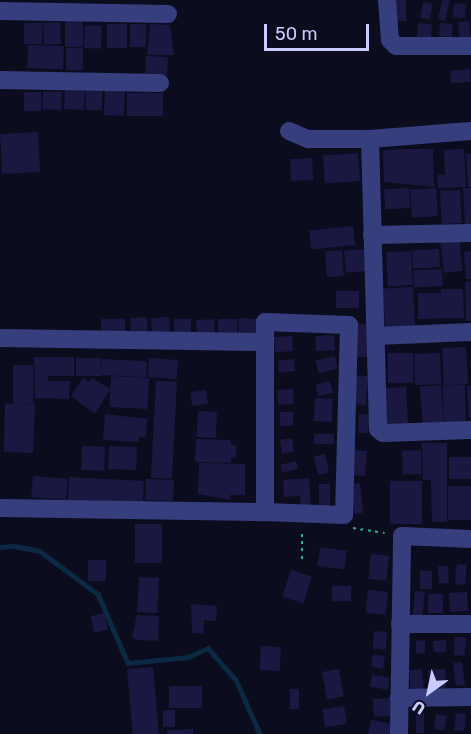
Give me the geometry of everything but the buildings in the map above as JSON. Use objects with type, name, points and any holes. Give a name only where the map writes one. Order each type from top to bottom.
[{"type":"street","points":[[387,0],[390,40],[396,46],[471,46]]},
{"type":"street","points":[[0,11],[168,14]]},
{"type":"street","points":[[0,80],[160,83]]},
{"type":"street","points":[[290,131],[308,139],[370,139],[471,131]]},
{"type":"street","points":[[370,139],[380,432],[471,430]]},
{"type":"street","points":[[372,235],[471,233]]},
{"type":"street","points":[[0,508],[344,515],[349,325],[265,322],[265,512]]},
{"type":"street","points":[[376,336],[471,332]]},
{"type":"street","points":[[0,338],[264,342]]},
{"type":"street","points":[[399,734],[402,536],[471,540]]},
{"type":"street","points":[[400,624],[471,624]]},
{"type":"street","points":[[399,698],[471,697]]},
{"type":"path","points":[[302,559],[302,529],[314,528]]},
{"type":"path","points":[[349,528],[402,536]]},
{"type":"waterway","points":[[0,547],[14,546],[40,551],[98,594],[128,663],[188,657],[208,648],[236,680],[260,734]]}]
